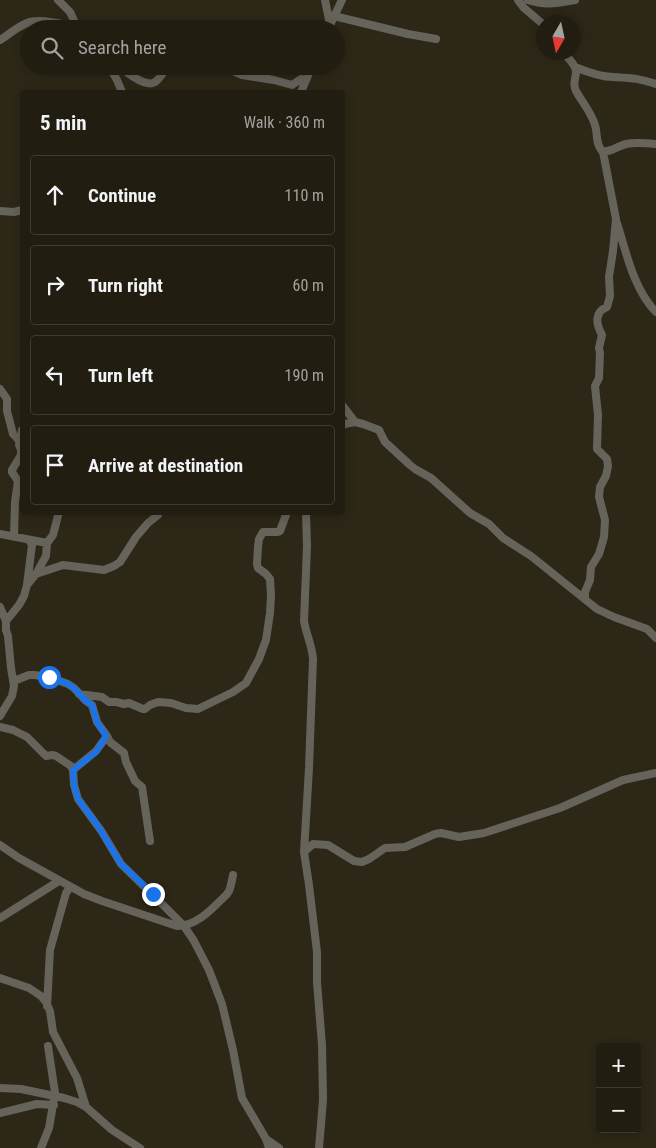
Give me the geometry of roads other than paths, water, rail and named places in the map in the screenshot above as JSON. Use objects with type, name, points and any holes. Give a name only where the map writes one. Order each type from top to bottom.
[{"type":"street","points":[[58,0],[70,12],[74,20]]},
{"type":"street","points":[[325,0],[328,20]]},
{"type":"street","points":[[332,20],[342,0]]},
{"type":"street","points":[[518,0],[536,18]]},
{"type":"street","points":[[528,0],[552,4],[575,0]]},
{"type":"street","points":[[334,16],[408,34],[436,38]]},
{"type":"street","points":[[0,40],[20,27]]},
{"type":"street","points":[[569,60],[575,67],[587,72],[612,77],[627,77],[656,84]]},
{"type":"street","points":[[575,67],[574,84],[576,91],[589,110],[595,124],[597,142],[600,149],[604,152],[616,219],[626,252],[641,292],[656,312]]},
{"type":"street","points":[[114,75],[121,90]]},
{"type":"street","points":[[132,75],[149,84],[154,83],[161,75]]},
{"type":"street","points":[[242,75],[292,85],[300,79],[306,80]]},
{"type":"street","points":[[302,90],[308,75]]},
{"type":"street","points":[[604,152],[628,144],[656,144]]},
{"type":"street","points":[[0,210],[14,212],[20,210]]},
{"type":"street","points":[[585,599],[591,567],[600,554],[604,537],[605,520],[599,497],[600,487],[606,476],[608,466],[607,459],[597,449],[598,415],[595,386],[599,378],[599,348],[602,335],[598,328],[598,316],[601,309],[607,307],[610,296],[609,277],[616,219]]},
{"type":"street","points":[[0,389],[7,400],[7,411],[13,434],[20,442],[20,448]]},
{"type":"street","points":[[345,409],[355,422]]},
{"type":"street","points":[[345,424],[355,422],[379,430],[385,442],[415,469],[431,478],[470,513],[489,524],[503,538],[531,556],[597,609],[647,629],[656,638]]},
{"type":"street","points":[[14,537],[18,481],[12,470],[20,457]]},
{"type":"street","points":[[27,585],[46,556],[47,543],[53,535],[58,515]]},
{"type":"street","points":[[36,574],[63,565],[104,570],[114,566],[120,562],[136,537],[148,523],[158,515]]},
{"type":"street","points":[[79,694],[102,697],[108,702],[129,703],[143,709],[158,702],[198,709],[233,692],[246,683],[259,659],[266,640],[270,614],[270,579],[269,576],[258,568],[257,564],[259,539],[263,532],[280,531],[286,515]]},
{"type":"street","points":[[306,515],[304,613],[305,629],[312,651],[312,665],[310,768],[304,852],[316,946],[322,1045],[323,1100],[319,1148]]},
{"type":"street","points":[[0,534],[47,543]]},
{"type":"street","points":[[6,621],[20,605],[24,596],[32,545],[29,540]]},
{"type":"street","points":[[0,607],[6,621],[14,681],[12,696],[0,716]]},
{"type":"street","points":[[14,681],[29,675],[49,677],[68,684],[92,705],[97,722],[110,742],[124,753],[135,781],[142,787],[150,841]]},
{"type":"street","points":[[0,727],[13,730],[27,737],[46,756],[56,756],[68,764],[73,770],[74,785],[78,799],[102,832],[117,859],[184,926],[194,941],[222,1004],[242,1098],[266,1139],[269,1148]]},
{"type":"street","points":[[73,770],[96,752],[106,736]]},
{"type":"street","points":[[304,852],[313,844],[328,845],[354,861],[362,862],[385,848],[405,847],[435,834],[441,833],[459,837],[484,833],[560,808],[623,780],[656,774]]},
{"type":"street","points":[[0,845],[70,887],[102,902],[170,925],[184,926],[199,920],[229,891],[233,875]]},
{"type":"street","points":[[0,918],[59,881]]},
{"type":"street","points":[[47,1006],[50,950],[66,894],[70,887]]},
{"type":"street","points":[[0,978],[29,988],[41,996],[50,1011],[54,1032],[77,1078],[86,1108]]},
{"type":"street","points":[[41,1148],[49,1128],[55,1096],[48,1046]]},
{"type":"street","points":[[0,1088],[21,1089],[77,1102],[129,1145],[140,1148]]},
{"type":"street","points":[[0,1113],[37,1104],[54,1105]]},
{"type":"street","points":[[266,1139],[279,1148]]}]
